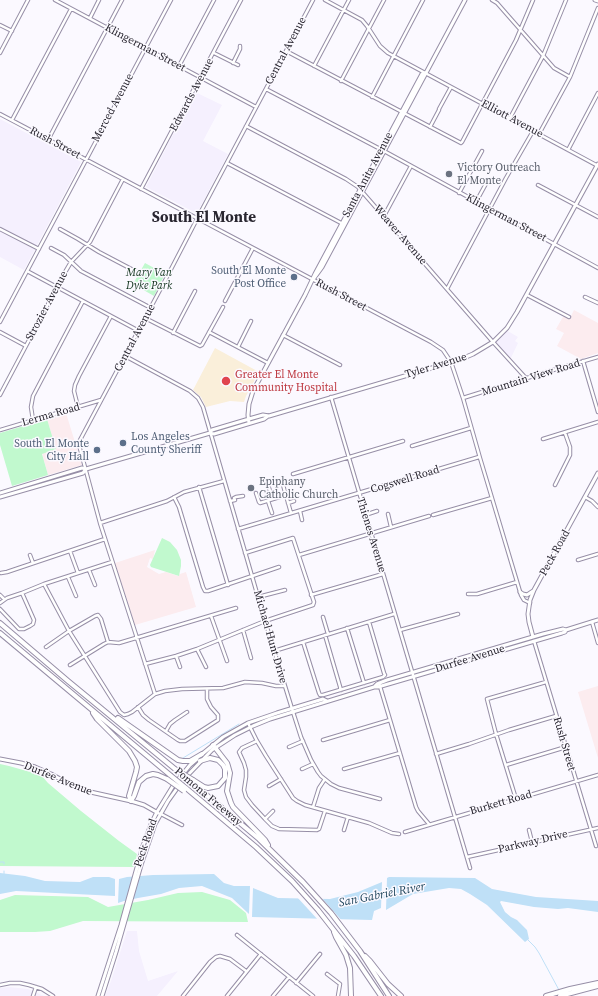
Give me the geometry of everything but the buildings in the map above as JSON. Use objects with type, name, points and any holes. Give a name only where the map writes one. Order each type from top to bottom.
[{"type":"highway","name":"Pomona Freeway","points":[[1,623],[94,702],[175,769],[192,781],[272,851],[321,902],[342,928],[361,952],[389,996]]},
{"type":"highway","name":"Pomona Freeway","points":[[0,633],[185,789],[215,812],[280,870],[304,894],[355,956],[381,996]]},
{"type":"highway","points":[[94,702],[178,760],[190,761],[202,754]]},
{"type":"highway","points":[[91,709],[97,719],[129,750],[136,760],[137,767],[129,796],[131,801]]},
{"type":"highway","points":[[214,746],[228,766],[230,773],[227,791],[233,807],[265,840],[272,851]]},
{"type":"highway","points":[[192,781],[208,788],[218,786],[225,778],[225,769],[218,760],[210,758],[200,762]]},
{"type":"highway","points":[[131,801],[138,784],[146,776],[153,774],[167,774]]},
{"type":"highway","points":[[333,929],[347,956],[350,968],[351,996]]},
{"type":"highway","points":[[361,952],[388,984],[401,996]]},
{"type":"highway","points":[[348,996],[351,982]]},
{"type":"highway","points":[[560,996],[598,986]]},
{"type":"highway","points":[[547,996],[571,993]]},
{"type":"highway","points":[[555,996],[571,993]]},
{"type":"main road","name":"Santa Anita Avenue","points":[[249,421],[248,415],[250,397],[383,151],[422,74],[425,73],[465,0]]},
{"type":"main road","name":"Tyler Avenue","points":[[249,421],[263,415],[269,416],[451,362],[473,354],[493,342],[507,328],[527,295],[598,165]]},
{"type":"main road","points":[[1,494],[82,468],[86,469],[210,433],[212,430],[249,421]]},
{"type":"main road","name":"Peck Road","points":[[534,639],[528,619],[530,603],[534,590],[598,473]]},
{"type":"main road","points":[[520,592],[527,595],[534,590]]},
{"type":"main road","name":"Durfee Avenue","points":[[292,710],[323,699],[327,701],[534,639],[563,628],[566,630],[598,620]]},
{"type":"main road","name":"Peck Road","points":[[102,996],[138,869],[168,792],[190,765],[202,754],[232,732],[248,723],[273,714],[292,710]]},
{"type":"main road","name":"Peck Road","points":[[159,813],[183,780],[214,746],[251,727],[292,710]]},
{"type":"main road","name":"Durfee Avenue","points":[[0,759],[35,767],[86,791],[131,801],[144,805],[159,813]]},
{"type":"main road","name":"Peck Road","points":[[98,996],[122,925]]},
{"type":"street","points":[[0,53],[28,0]]},
{"type":"street","name":"Klingerman Street","points":[[54,0],[256,107]]},
{"type":"street","points":[[90,18],[99,0]]},
{"type":"street","points":[[48,140],[122,0]]},
{"type":"street","name":"Merced Avenue","points":[[0,322],[171,0]]},
{"type":"street","points":[[179,66],[214,0]]},
{"type":"street","name":"Edwards Avenue","points":[[141,189],[241,0]]},
{"type":"street","name":"Central Avenue","points":[[156,694],[100,523],[79,445],[80,440],[146,318],[197,218],[313,0]]},
{"type":"street","name":"Elliott Avenue","points":[[325,0],[362,20],[380,46],[388,53],[598,165]]},
{"type":"street","points":[[314,66],[349,0]]},
{"type":"street","points":[[342,81],[384,0]]},
{"type":"street","points":[[372,97],[423,0]]},
{"type":"street","points":[[492,0],[498,2],[520,30],[554,68],[570,77]]},
{"type":"street","points":[[286,51],[462,143],[520,30],[533,0]]},
{"type":"street","points":[[510,118],[543,56],[566,0]]},
{"type":"street","points":[[539,134],[570,77],[598,8]]},
{"type":"street","points":[[12,120],[72,9]]},
{"type":"street","points":[[0,25],[12,31]]},
{"type":"street","points":[[233,63],[240,46]]},
{"type":"street","points":[[214,53],[238,65]]},
{"type":"street","points":[[430,127],[451,87]]},
{"type":"street","name":"Klingerman Street","points":[[266,89],[598,268]]},
{"type":"street","points":[[568,150],[598,93]]},
{"type":"street","name":"Rush Street","points":[[0,114],[431,342],[443,350],[451,362],[463,398],[520,592],[524,600],[530,603]]},
{"type":"street","name":"Weaver Avenue","points":[[246,126],[348,180],[361,190],[526,379]]},
{"type":"street","points":[[447,289],[506,178],[533,131]]},
{"type":"street","points":[[459,193],[482,151]]},
{"type":"street","points":[[227,163],[343,224]]},
{"type":"street","points":[[384,216],[411,166]]},
{"type":"street","name":"Strozier Avenue","points":[[0,395],[64,274],[71,262],[88,245],[123,179]]},
{"type":"street","points":[[476,202],[488,180]]},
{"type":"street","points":[[538,185],[598,217]]},
{"type":"street","points":[[0,229],[39,249]]},
{"type":"street","points":[[60,229],[137,272]]},
{"type":"street","points":[[52,248],[64,255],[81,271],[151,308]]},
{"type":"street","points":[[225,302],[253,248]]},
{"type":"street","points":[[27,271],[139,331]]},
{"type":"street","points":[[173,333],[195,292]]},
{"type":"street","points":[[527,295],[569,317]]},
{"type":"street","points":[[585,296],[598,303]]},
{"type":"street","points":[[33,420],[30,407],[33,396],[83,301]]},
{"type":"street","points":[[146,318],[200,346],[202,345],[222,307]]},
{"type":"street","points":[[78,407],[74,391],[75,385],[111,316]]},
{"type":"street","points":[[238,347],[251,322]]},
{"type":"street","points":[[0,332],[26,346]]},
{"type":"street","points":[[209,332],[268,363]]},
{"type":"street","points":[[283,335],[340,365]]},
{"type":"street","name":"Michael Hunt Drive","points":[[125,356],[190,391],[198,398],[210,433],[284,686],[303,741],[313,764],[325,780],[331,784],[339,788],[380,800]]},
{"type":"street","name":"Mountain View Road","points":[[463,398],[598,357]]},
{"type":"street","points":[[583,361],[598,412]]},
{"type":"street","name":"Thienes Avenue","points":[[331,397],[470,868]]},
{"type":"street","name":"Lerma Road","points":[[0,430],[101,400]]},
{"type":"street","points":[[543,439],[598,422]]},
{"type":"street","points":[[412,446],[471,428]]},
{"type":"street","points":[[555,485],[570,455],[570,447],[565,432]]},
{"type":"street","points":[[293,474],[403,441]]},
{"type":"street","name":"Cogswell Road","points":[[238,529],[480,457]]},
{"type":"street","points":[[100,523],[167,501],[184,492],[224,481]]},
{"type":"street","points":[[283,485],[291,513]]},
{"type":"street","points":[[199,487],[228,585]]},
{"type":"street","points":[[269,488],[273,499]]},
{"type":"street","points":[[256,493],[260,503],[286,495]]},
{"type":"street","points":[[230,501],[235,500],[234,498],[236,497],[243,496]]},
{"type":"street","points":[[174,497],[179,507],[205,591],[228,585],[279,567]]},
{"type":"street","points":[[585,497],[598,507]]},
{"type":"street","points":[[433,515],[492,498]]},
{"type":"street","points":[[268,501],[272,513]]},
{"type":"street","points":[[288,503],[294,501]]},
{"type":"street","points":[[300,511],[302,520]]},
{"type":"street","points":[[365,515],[377,511]]},
{"type":"street","points":[[388,514],[391,528]]},
{"type":"street","points":[[299,555],[429,516]]},
{"type":"street","points":[[146,664],[197,649],[265,621],[313,605],[314,602],[293,538],[245,553]]},
{"type":"street","points":[[1,573],[105,539]]},
{"type":"street","points":[[70,551],[78,573]]},
{"type":"street","points":[[578,560],[597,554],[598,560]]},
{"type":"street","points":[[30,555],[33,563]]},
{"type":"street","points":[[0,603],[4,599],[44,584],[112,562]]},
{"type":"street","points":[[89,570],[95,585]]},
{"type":"street","points":[[311,596],[383,574]]},
{"type":"street","points":[[68,577],[76,596]]},
{"type":"street","points":[[468,594],[477,594],[517,582]]},
{"type":"street","points":[[44,584],[69,631],[120,712],[126,715],[156,694],[165,691],[182,688],[223,688],[245,682],[262,683],[280,687],[284,686]]},
{"type":"street","points":[[258,597],[285,590]]},
{"type":"street","points":[[0,609],[15,625],[21,629],[30,626],[34,620],[22,593]]},
{"type":"street","points":[[0,595],[4,599]]},
{"type":"street","points":[[70,665],[108,642],[119,643],[236,608]]},
{"type":"street","points":[[274,651],[394,614]]},
{"type":"street","points":[[400,630],[458,614]]},
{"type":"street","points":[[46,647],[69,631],[98,615],[101,619],[108,642]]},
{"type":"street","points":[[211,616],[227,660]]},
{"type":"street","points":[[323,617],[342,690]]},
{"type":"street","points":[[303,642],[319,694],[323,695],[342,690],[383,677],[385,675],[369,622]]},
{"type":"street","points":[[592,622],[598,643]]},
{"type":"street","points":[[348,628],[364,683]]},
{"type":"street","points":[[243,630],[251,658]]},
{"type":"street","name":"Rush Street","points":[[534,639],[596,846]]},
{"type":"street","points":[[197,649],[206,667]]},
{"type":"street","points":[[176,656],[180,667]]},
{"type":"street","points":[[516,799],[487,699],[546,682]]},
{"type":"street","points":[[380,685],[416,807],[429,824]]},
{"type":"street","points":[[138,707],[146,718],[180,741],[185,741],[215,722],[218,718],[218,715],[208,702],[207,688]]},
{"type":"street","points":[[166,731],[172,722],[186,712]]},
{"type":"street","points":[[436,754],[556,716]]},
{"type":"street","points":[[323,740],[390,720]]},
{"type":"street","points":[[248,723],[257,741],[293,798],[297,801],[305,805],[369,823],[398,834]]},
{"type":"street","points":[[257,741],[242,748],[239,752],[246,770],[244,790],[246,797],[265,819],[272,826],[279,829],[317,830],[319,829],[324,810]]},
{"type":"street","points":[[289,747],[303,741]]},
{"type":"street","points":[[506,765],[566,747]]},
{"type":"street","points":[[344,769],[400,753]]},
{"type":"street","points":[[302,769],[313,764]]},
{"type":"street","name":"Burkett Road","points":[[405,832],[598,775]]},
{"type":"street","points":[[269,786],[281,779]]},
{"type":"street","points":[[313,807],[319,788],[325,780]]},
{"type":"street","points":[[265,819],[273,811]]},
{"type":"street","name":"Durfee Avenue","points":[[159,813],[182,825]]},
{"type":"street","points":[[344,830],[348,817]]},
{"type":"street","name":"Parkway Drive","points":[[467,857],[598,828]]},
{"type":"street","points":[[529,830],[532,842]]},
{"type":"street","points":[[237,935],[312,996]]},
{"type":"street","points":[[227,996],[261,954]]},
{"type":"street","points":[[296,983],[320,954]]},
{"type":"street","points":[[183,996],[210,962],[220,956],[230,959],[246,971]]},
{"type":"street","points":[[327,974],[340,984],[338,996]]},
{"type":"street","points":[[273,996],[289,977]]},
{"type":"street","points":[[0,985],[20,983],[36,987],[53,996]]},
{"type":"street","points":[[32,996],[36,987]]},
{"type":"shaded area","points":[[195,92],[222,105],[203,141],[228,154],[197,213],[146,187]]},
{"type":"shaded area","points":[[0,119],[81,162],[24,270],[0,257]]},
{"type":"shaded area","points":[[574,310],[598,323],[598,353],[581,359],[557,346],[564,333],[556,329],[564,315],[570,318]]},
{"type":"shaded area","points":[[506,330],[518,337],[515,341],[518,343],[510,360],[494,342]]},
{"type":"shaded area","name":"Greater El Monte Community Hospital","points":[[215,348],[259,372],[244,402],[230,401],[206,407],[201,397],[193,390]]},
{"type":"shaded area","points":[[66,413],[82,465],[48,475],[42,453],[56,449],[47,419]]},
{"type":"shaded area","points":[[155,550],[153,559],[150,558],[147,567],[159,574],[166,572],[178,576],[186,572],[196,607],[135,625],[115,563]]},
{"type":"shaded area","points":[[598,686],[598,758],[578,692]]},
{"type":"shaded area","points":[[127,931],[137,931],[139,951],[148,981],[178,971],[157,996],[105,996]]},
{"type":"shaded area","points":[[9,987],[28,989],[44,996],[0,996],[0,988]]},
{"type":"green space","name":"Mary Van Dyke Park","points":[[145,263],[165,274],[154,296],[133,284]]},
{"type":"green space","points":[[47,419],[56,449],[42,454],[48,475],[12,486],[0,445],[0,433]]},
{"type":"green space","points":[[162,538],[170,542],[177,550],[181,560],[179,576],[151,567],[150,565]]},
{"type":"green space","points":[[0,764],[41,775],[48,783],[81,811],[137,854],[134,867],[0,866]]},
{"type":"green space","points":[[202,892],[230,900],[246,913],[248,922],[83,921],[50,931],[0,932],[0,900],[15,895],[88,897],[108,907],[178,893]]},
{"type":"water","points":[[0,873],[25,876],[45,881],[80,882],[93,877],[109,877],[115,879],[115,896],[16,891],[0,894]]},
{"type":"water","points":[[214,874],[224,883],[234,886],[250,886],[249,914],[232,898],[202,886],[179,888],[161,894],[118,903],[119,879],[153,875]]},
{"type":"water","points":[[387,878],[475,878],[492,889],[536,897],[598,901],[598,912],[568,908],[558,909],[534,907],[501,901],[500,902],[505,912],[517,920],[527,930],[529,939],[525,942],[487,905],[461,889],[449,888],[413,894],[386,910]]},
{"type":"water","points":[[382,882],[381,908],[374,911],[372,920],[252,917],[253,888],[278,898],[330,899],[358,892]]},
{"type":"pier","points":[[297,897],[321,897],[343,922],[319,921]]},
{"type":"waterway","points":[[183,758],[239,724]]},
{"type":"waterway","points":[[0,862],[4,862],[4,864]]},
{"type":"waterway","name":"San Gabriel River","points":[[377,897],[391,894]]},
{"type":"waterway","points":[[527,939],[539,953],[559,990]]},
{"type":"place","name":"Victory Outreach El Monte","points":[[449,174]]},
{"type":"place","name":"South El Monte Post Office","points":[[294,277]]},
{"type":"place","name":"Greater El Monte Community Hospital","points":[[226,381]]},
{"type":"place","name":"Los Angeles County Sheriff","points":[[123,443]]},
{"type":"place","name":"South El Monte City Hall","points":[[97,450]]},
{"type":"place","name":"Epiphany Catholic Church","points":[[251,488]]},
{"type":"district","name":"South El Monte","points":[[204,218]]}]
